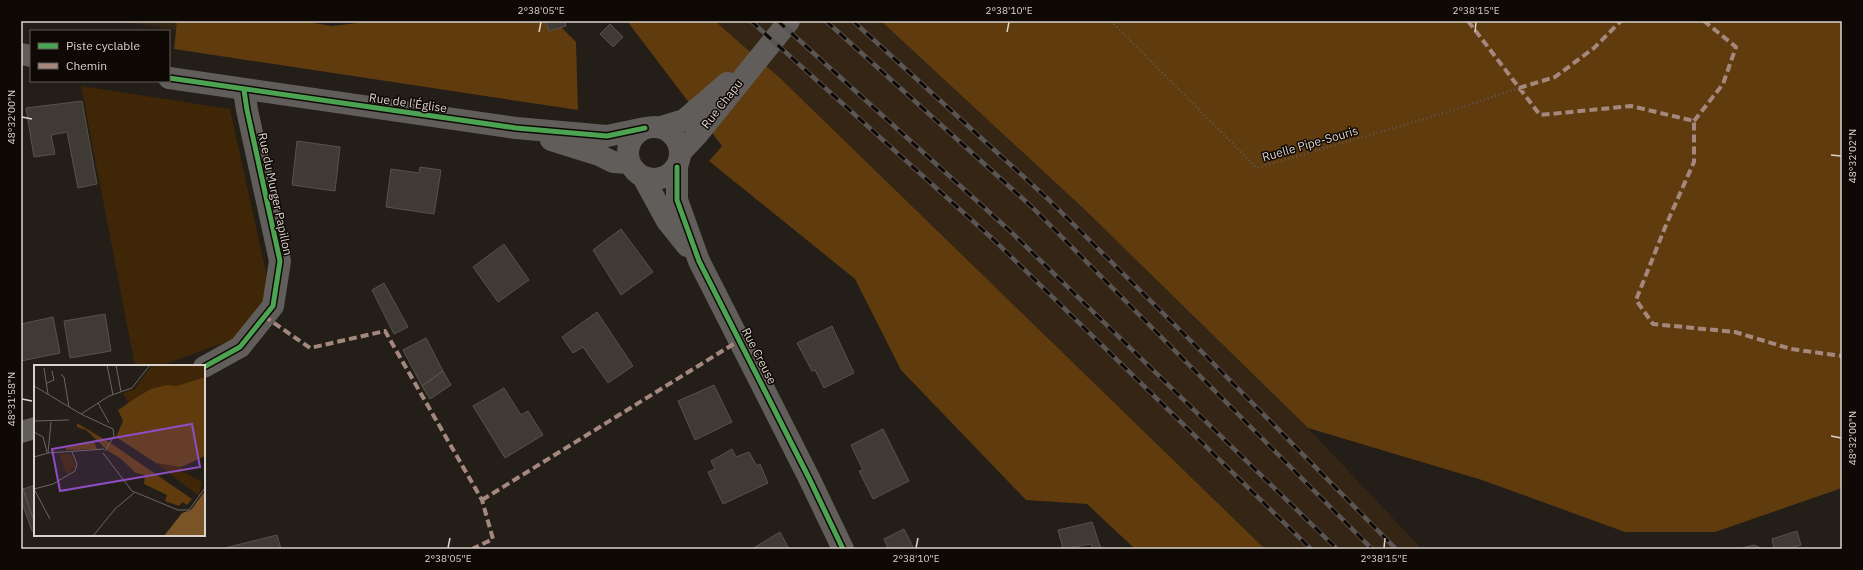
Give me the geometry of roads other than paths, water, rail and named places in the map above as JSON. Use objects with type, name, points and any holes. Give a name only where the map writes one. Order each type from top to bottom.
[{"type":"street","name":"Rue Chapu","points":[[679,160],[697,135],[789,21]]},
{"type":"street","name":"Rue Chapu","points":[[653,128],[684,120],[762,54]]},
{"type":"street","name":"Rue de l'Église","points":[[170,78],[516,128],[607,136],[653,128]]},
{"type":"street","name":"Rue du Murger Papillon","points":[[205,366],[240,347],[273,306],[280,261],[244,90]]},
{"type":"street","name":"Rue de l'Église","points":[[516,128],[599,155],[613,162],[636,170]]},
{"type":"street","points":[[653,128],[675,136],[679,143],[679,160],[671,174],[662,179],[652,179],[636,170],[628,151],[630,142],[637,133],[653,128]]},
{"type":"street","name":"Rue Creuse","points":[[679,160],[677,200],[699,261],[806,471],[843,549]]},
{"type":"street","name":"Rue Creuse","points":[[636,170],[667,221],[699,261]]},
{"type":"street","points":[[21,432],[34,428]]},
{"type":"railway","points":[[751,21],[995,241],[1311,549]]},
{"type":"railway","points":[[778,21],[1009,230],[1337,549]]},
{"type":"railway","points":[[826,21],[1032,207],[1372,549]]},
{"type":"railway","points":[[853,21],[1048,199],[1204,354],[1396,549]]}]
